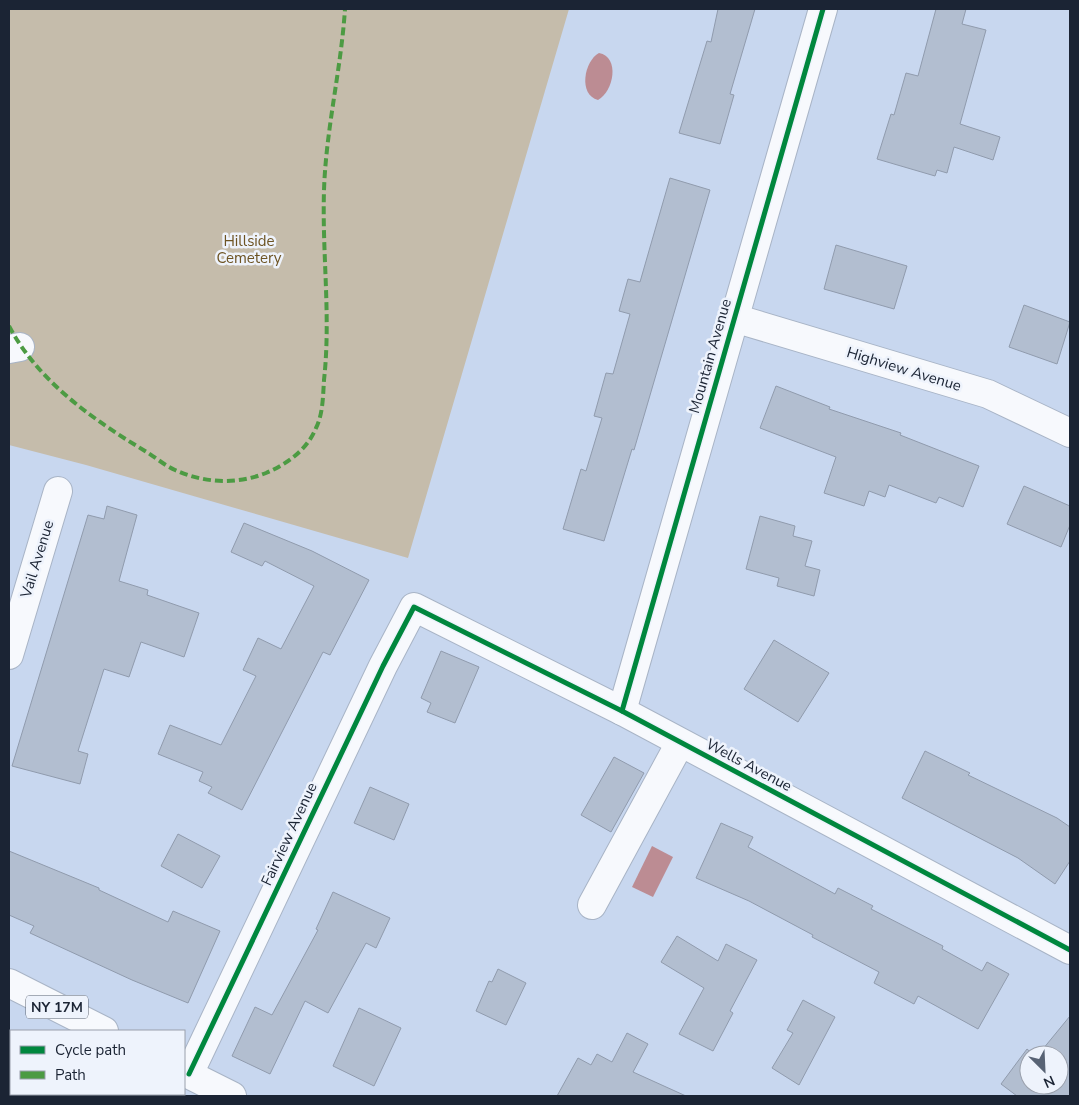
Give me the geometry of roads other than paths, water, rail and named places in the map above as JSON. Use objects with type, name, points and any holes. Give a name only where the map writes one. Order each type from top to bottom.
[{"type":"street","name":"Mountain Avenue","points":[[622,712],[823,9]]},
{"type":"street","name":"Highview Avenue","points":[[734,318],[988,394],[1070,433]]},
{"type":"street","name":"Vail Avenue","points":[[9,655],[58,491]]},
{"type":"street","name":"Wells Avenue","points":[[414,607],[622,712],[1070,950]]},
{"type":"street","name":"Fairview Avenue","points":[[186,1073],[383,666],[414,607]]},
{"type":"street","points":[[592,905],[680,743]]},
{"type":"street","name":"NY 17M","points":[[9,983],[102,1030]]},
{"type":"street","points":[[186,1073],[232,1096]]},
{"type":"park label","name":"Hillside Cemetery","points":[[249,250]]}]
